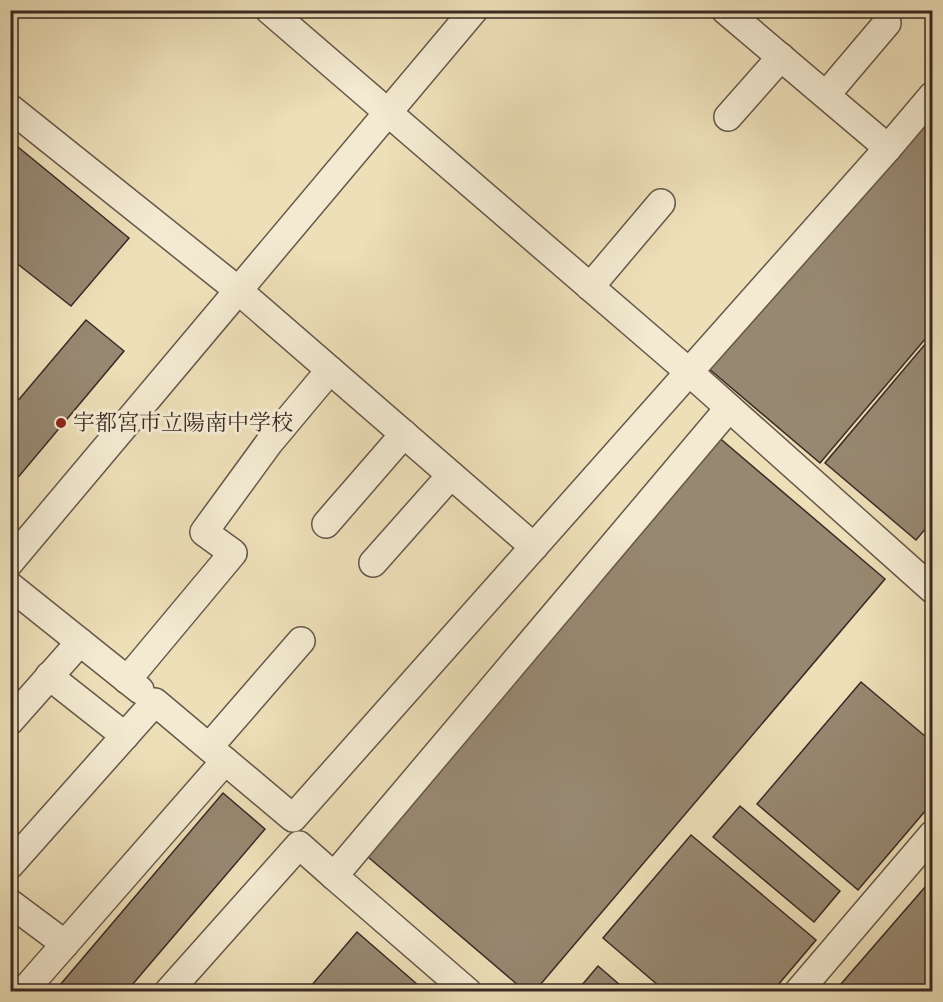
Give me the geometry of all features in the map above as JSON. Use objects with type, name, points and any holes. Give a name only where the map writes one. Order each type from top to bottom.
[{"type":"street","points":[[269,10],[689,372],[933,590]]},
{"type":"street","points":[[10,562],[474,10]]},
{"type":"street","points":[[725,10],[888,148]]},
{"type":"street","points":[[826,95],[887,23]]},
{"type":"street","points":[[728,117],[781,57]]},
{"type":"street","points":[[10,586],[155,702],[293,818],[933,96]]},
{"type":"street","points":[[10,108],[239,291],[534,547]]},
{"type":"street","points":[[590,287],[661,203]]},
{"type":"street","points":[[127,680],[234,553],[204,532],[268,442],[330,370]]},
{"type":"street","points":[[334,876],[729,408]]},
{"type":"street","points":[[326,524],[404,434]]},
{"type":"street","points":[[373,564],[451,475]]},
{"type":"street","points":[[23,992],[65,944],[217,754],[301,641]]},
{"type":"street","points":[[10,721],[80,642]]},
{"type":"street","points":[[49,676],[125,736]]},
{"type":"street","points":[[10,865],[155,702]]},
{"type":"street","points":[[798,992],[933,835]]},
{"type":"street","points":[[168,992],[299,845],[468,992]]},
{"type":"street","points":[[10,903],[65,944]]},
{"type":"building","points":[[932,104],[932,331],[820,463],[708,368]]},
{"type":"building","points":[[18,147],[129,238],[71,306],[10,258],[10,156]]},
{"type":"building","points":[[86,320],[124,351],[10,487],[10,410]]},
{"type":"building","points":[[932,336],[932,521],[916,540],[825,463]]},
{"type":"building","points":[[716,435],[885,579],[534,992],[526,992],[361,851]]},
{"type":"building","points":[[861,682],[932,742],[932,803],[858,890],[757,804]]},
{"type":"building","points":[[223,793],[265,829],[126,992],[54,992]]},
{"type":"building","points":[[740,806],[840,891],[814,922],[713,837]]},
{"type":"building","points":[[691,835],[816,940],[772,992],[666,992],[603,938]]},
{"type":"building","points":[[932,879],[932,992],[834,992]]},
{"type":"building","points":[[357,932],[426,992],[306,992]]},
{"type":"building","points":[[598,966],[628,992],[576,992]]},
{"type":"place","name":"宇都宮市立陽南中学校","points":[[61,423]]}]
